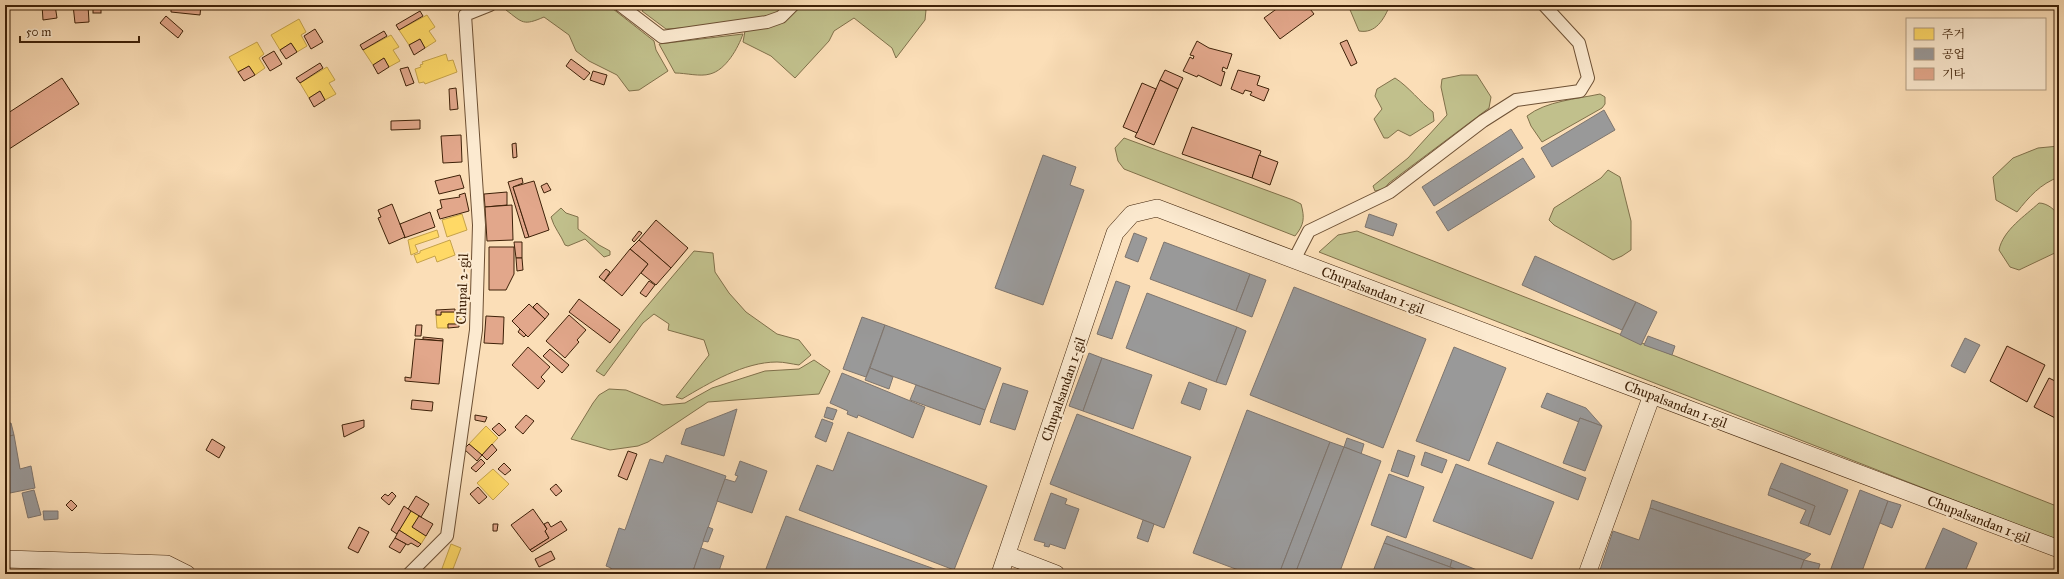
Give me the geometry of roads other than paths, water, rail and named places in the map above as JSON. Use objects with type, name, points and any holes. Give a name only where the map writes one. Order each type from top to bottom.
[{"type":"street","name":"Chupal 2-gil","points":[[409,574],[447,536],[476,330],[479,225],[464,10],[490,5]]},
{"type":"street","points":[[620,5],[662,37],[767,22],[781,17],[793,5]]},
{"type":"street","points":[[1294,260],[1309,231],[1390,192],[1483,121],[1516,100],[1580,91],[1588,78],[1579,43],[1544,5]]},
{"type":"street","name":"Chupalsandan 1-gil","points":[[1000,574],[1115,233],[1132,214],[1157,208],[2059,549]]},
{"type":"street","points":[[1588,574],[1652,395]]},
{"type":"street","points":[[1007,555],[1056,574]]},
{"type":"street","points":[[5,559],[167,564],[187,574]]}]
